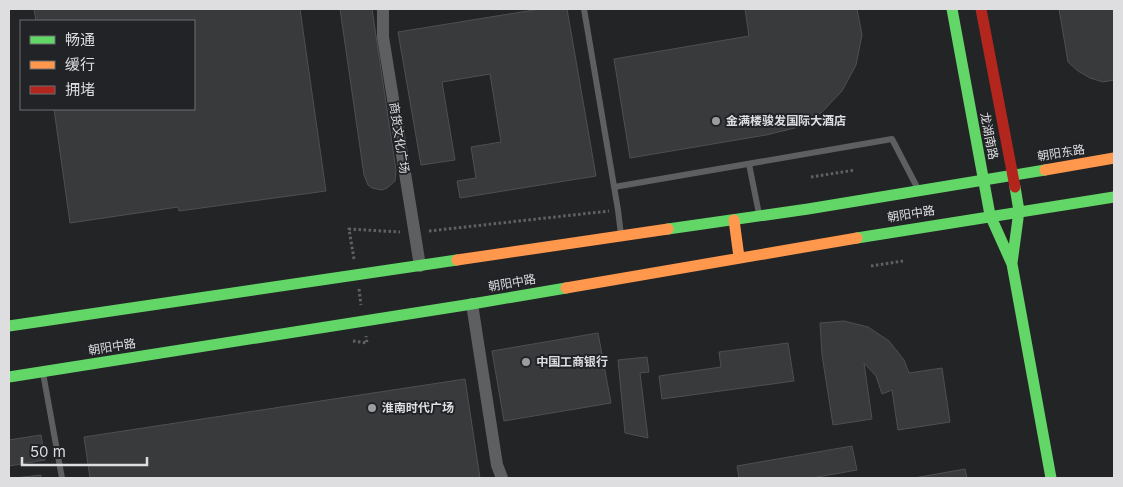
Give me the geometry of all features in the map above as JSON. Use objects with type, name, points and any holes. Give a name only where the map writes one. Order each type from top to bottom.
[{"type":"main road","name":"龙湖南路","points":[[952,9],[990,215],[1012,264],[1051,478]]},
{"type":"main road","name":"龙湖南路","points":[[980,9],[1019,211],[1012,264]]},
{"type":"main road","name":"朝阳东路","points":[[1012,175],[1114,158]]},
{"type":"main road","name":"朝阳中路","points":[[9,326],[734,220],[1012,175]]},
{"type":"main road","points":[[1019,211],[1114,197]]},
{"type":"main road","name":"朝阳中路","points":[[9,377],[472,304],[739,257],[1019,211]]},
{"type":"main road","points":[[734,220],[739,257]]},
{"type":"street","name":"商货文化广场","points":[[383,9],[383,37],[420,266]]},
{"type":"street","points":[[472,304],[497,465],[502,478]]},
{"type":"lane","points":[[584,9],[621,237]]},
{"type":"lane","points":[[614,187],[892,139],[919,190]]},
{"type":"lane","points":[[749,164],[759,216]]},
{"type":"lane","points":[[42,372],[62,478]]},
{"type":"path","points":[[811,177],[855,170]]},
{"type":"path","points":[[349,229],[414,233],[618,210]]},
{"type":"path","points":[[871,266],[902,261]]},
{"type":"building","points":[[34,9],[300,9],[326,191],[179,211],[178,207],[70,223],[54,110],[195,110],[195,20],[36,20]]},
{"type":"building","points":[[340,9],[372,9],[396,170],[395,181],[382,190],[368,185],[364,175]]},
{"type":"building","points":[[540,9],[567,9],[596,176],[460,198],[457,181],[476,178],[471,147],[501,142],[490,74],[442,82],[455,160],[421,165],[398,32]]},
{"type":"building","points":[[745,9],[857,9],[862,35],[856,65],[842,91],[821,113],[795,128],[766,135],[630,158],[614,59],[749,36]]},
{"type":"building","points":[[1059,9],[1114,9],[1114,80],[1103,82],[1090,78],[1068,62]]},
{"type":"building","points":[[844,321],[868,327],[889,341],[904,360],[909,373],[942,368],[950,422],[898,430],[892,390],[882,394],[876,376],[864,363],[872,419],[833,425],[822,355],[820,323]]},
{"type":"building","points":[[598,333],[611,403],[504,421],[492,351]]},
{"type":"building","points":[[788,343],[794,381],[662,399],[659,376],[721,367],[719,352]]},
{"type":"building","points":[[647,357],[649,372],[640,373],[648,438],[625,433],[618,360]]},
{"type":"building","name":"淮南时代广场","points":[[465,379],[480,478],[90,478],[84,437]]},
{"type":"building","points":[[41,435],[45,460],[9,466],[9,440]]},
{"type":"building","points":[[852,446],[857,470],[812,478],[739,478],[737,466]]},
{"type":"building","points":[[965,469],[967,478],[914,478]]},
{"type":"building","points":[[41,475],[41,478],[14,478]]},
{"type":"traffic: fast","points":[[952,9],[990,215],[1012,264],[1051,478]]},
{"type":"traffic: fast","points":[[668,229],[808,209],[1045,170]]},
{"type":"traffic: fast","points":[[1012,263],[1019,211],[1015,187]]},
{"type":"traffic: fast","points":[[857,238],[1114,197]]},
{"type":"traffic: fast","points":[[9,326],[457,260]]},
{"type":"traffic: fast","points":[[9,377],[566,288]]},
{"type":"traffic: slow","points":[[1045,170],[1114,158]]},
{"type":"traffic: slow","points":[[734,220],[739,257]]},
{"type":"traffic: slow","points":[[457,260],[668,229]]},
{"type":"traffic: slow","points":[[566,288],[857,238]]},
{"type":"traffic: jam","points":[[981,9],[1015,187]]},
{"type":"place","name":"金满楼骏发国际大酒店","points":[[716,121]]},
{"type":"place","name":"中国工商银行","points":[[526,362]]},
{"type":"place","name":"淮南时代广场","points":[[372,408]]}]
